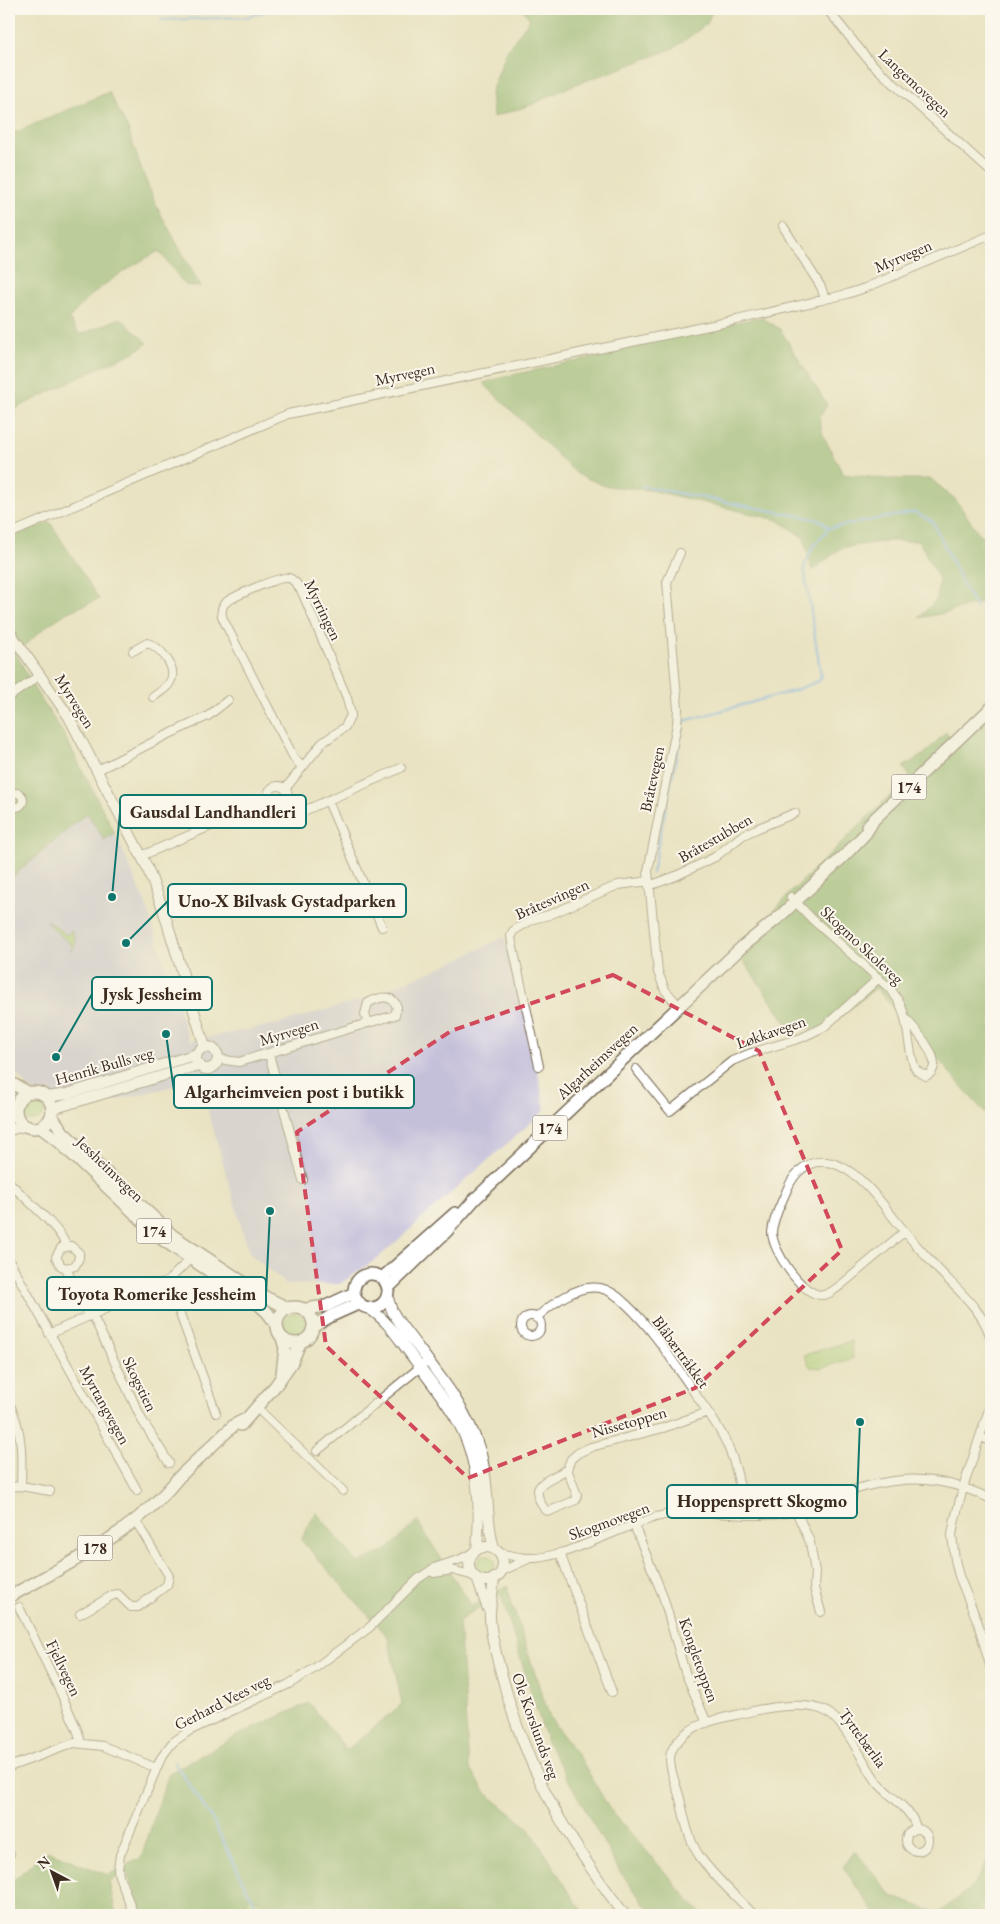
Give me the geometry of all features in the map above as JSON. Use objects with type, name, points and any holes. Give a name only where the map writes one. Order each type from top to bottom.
[{"type":"main road","name":"Algarheimsvegen","points":[[386,1287],[447,1231],[475,1200],[679,1006],[742,947],[761,934],[794,899],[846,854],[865,834],[872,823],[991,708]]},
{"type":"main road","points":[[9,1082],[28,1092],[38,1092],[46,1097]]},
{"type":"main road","points":[[13,1114],[19,1099],[28,1092]]},
{"type":"main road","points":[[9,1097],[13,1114],[25,1126],[30,1128],[45,1125],[52,1112]]},
{"type":"main road","name":"174","points":[[46,1097],[52,1112]]},
{"type":"main road","name":"Jessheimvegen","points":[[52,1112],[63,1132],[172,1235],[267,1298],[288,1308]]},
{"type":"main road","name":"Jessheimvegen","points":[[40,1127],[56,1139],[163,1240],[257,1303],[276,1324]]},
{"type":"main road","name":"174","points":[[288,1308],[297,1306],[306,1309],[361,1301],[381,1305],[386,1287],[372,1274],[361,1277],[356,1283],[361,1301]]},
{"type":"main road","name":"174","points":[[300,1343],[311,1335],[314,1326],[361,1301]]},
{"type":"main road","points":[[276,1324],[280,1314],[288,1308]]},
{"type":"main road","points":[[306,1309],[312,1317],[314,1326]]},
{"type":"main road","name":"174","points":[[276,1324],[282,1338]]},
{"type":"main road","points":[[282,1338],[294,1343],[300,1343]]},
{"type":"main road","points":[[282,1338],[285,1348],[282,1376]]},
{"type":"main road","name":"178","points":[[9,1597],[95,1548],[135,1520],[172,1487],[179,1477],[234,1425],[244,1420],[273,1389],[292,1362],[300,1343]]},
{"type":"street","name":"Langemovegen","points":[[827,9],[870,62],[991,172]]},
{"type":"street","points":[[783,226],[821,287],[825,299]]},
{"type":"street","name":"Myrvegen","points":[[9,534],[288,414],[737,320],[825,299],[865,288],[991,235]]},
{"type":"street","name":"Bråtevegen","points":[[679,1006],[666,990],[658,972],[649,884],[652,848],[677,724],[678,709],[667,582],[680,553]]},
{"type":"street","name":"Myrringen","points":[[285,788],[322,743],[345,727],[351,715],[348,698],[302,592],[291,578],[280,578],[230,599],[222,608],[221,613],[294,758],[302,767]]},
{"type":"street","name":"Myrvegen","points":[[9,631],[69,717],[142,856],[159,896],[201,1050]]},
{"type":"street","points":[[133,651],[147,643],[153,644],[162,652],[171,670],[170,681],[161,692],[153,697]]},
{"type":"street","name":"Myrvegen","points":[[9,697],[40,675]]},
{"type":"street","points":[[98,770],[208,716],[228,700]]},
{"type":"street","points":[[287,802],[302,810],[328,801],[401,768]]},
{"type":"street","points":[[278,786],[285,788],[288,796],[287,802],[282,806],[272,805],[268,794],[272,788],[278,786]]},
{"type":"street","points":[[142,856],[269,801]]},
{"type":"street","points":[[328,801],[382,927]]},
{"type":"street","name":"Bråtestubben","points":[[649,884],[700,865],[750,832],[794,813]]},
{"type":"street","name":"Bråtesvingen","points":[[539,1066],[512,943],[511,936],[513,931],[533,919],[549,915],[618,885],[649,884]]},
{"type":"street","name":"Skogmo Skoleveg","points":[[794,899],[812,919],[879,978],[898,998],[906,1019],[921,1036],[934,1060],[934,1069],[926,1076],[917,1071],[914,1066],[906,1028],[906,1019]]},
{"type":"street","name":"Løkkavegen","points":[[636,1069],[670,1111],[732,1060],[801,1038],[824,1027],[879,978]]},
{"type":"street","name":"Myrvegen","points":[[218,1059],[239,1062],[368,1024]]},
{"type":"street","points":[[201,1050],[215,1050],[218,1059],[216,1065],[210,1068],[200,1066],[197,1060],[201,1050]]},
{"type":"street","name":"Henrik Bulls veg","points":[[46,1097],[67,1094],[201,1050]]},
{"type":"street","points":[[269,1054],[302,1180]]},
{"type":"street","name":"Henrik Bulls veg","points":[[52,1112],[188,1068],[200,1066]]},
{"type":"street","points":[[9,1130],[25,1126]]},
{"type":"street","points":[[904,1232],[841,1285],[830,1293],[822,1295],[814,1294],[804,1287],[791,1271],[780,1256],[772,1233],[773,1223],[793,1177],[815,1162],[824,1162],[844,1168],[859,1179],[878,1198],[904,1232],[977,1311],[984,1321],[991,1339]]},
{"type":"street","points":[[10,1183],[57,1230],[66,1246]]},
{"type":"street","points":[[66,1246],[76,1249],[79,1258],[75,1266],[66,1268],[58,1262],[56,1257],[58,1252],[66,1246]]},
{"type":"street","points":[[49,1334],[168,1281],[190,1259]]},
{"type":"street","name":"Myrtangvegen","points":[[9,1260],[137,1490]]},
{"type":"street","name":"Skogstien","points":[[66,1268],[142,1420],[169,1463]]},
{"type":"street","points":[[168,1281],[216,1413]]},
{"type":"street","points":[[386,1287],[392,1311],[458,1421],[471,1454],[477,1488],[479,1529],[476,1551],[469,1564],[476,1577]]},
{"type":"street","name":"Blåbærtråkket","points":[[536,1318],[557,1301],[583,1290],[600,1288],[625,1302],[649,1329],[712,1417],[726,1441],[739,1482],[741,1514]]},
{"type":"street","points":[[361,1301],[383,1319],[424,1364],[466,1417],[480,1451],[487,1488],[489,1530],[496,1551],[502,1559],[497,1575],[486,1580],[452,1570],[434,1573],[430,1571]]},
{"type":"street","points":[[317,1450],[424,1364]]},
{"type":"street","points":[[9,1403],[17,1423],[21,1445],[21,1486]]},
{"type":"street","points":[[991,1403],[964,1488],[952,1535],[954,1560],[977,1618],[991,1669]]},
{"type":"street","points":[[256,1407],[343,1491]]},
{"type":"street","name":"Nissetoppen","points":[[567,1470],[543,1481],[538,1486],[537,1493],[545,1510],[550,1511],[576,1500],[577,1495],[567,1470],[571,1459],[578,1453],[591,1447],[662,1428],[708,1412]]},
{"type":"street","points":[[981,1437],[991,1441]]},
{"type":"street","name":"Skogmovegen","points":[[497,1575],[528,1559],[560,1553],[656,1517],[677,1513],[702,1511],[775,1514],[796,1511],[865,1487],[903,1479],[938,1481],[964,1488],[991,1499]]},
{"type":"street","points":[[9,1487],[21,1486],[50,1491]]},
{"type":"street","points":[[796,1511],[810,1542],[815,1572],[814,1588],[821,1612]]},
{"type":"street","points":[[80,1614],[118,1594],[131,1607],[138,1607],[167,1584],[169,1580],[167,1571],[135,1520]]},
{"type":"street","name":"Kongletoppen","points":[[634,1525],[659,1585],[685,1672],[707,1723],[690,1729],[677,1741],[671,1750],[672,1776],[692,1841],[698,1854],[754,1915]]},
{"type":"street","points":[[476,1551],[486,1547],[496,1551]]},
{"type":"street","name":"Gerhard Vees veg","points":[[134,1915],[119,1876],[119,1861],[124,1844],[156,1768],[166,1750],[181,1736],[301,1677],[336,1654],[370,1628],[418,1579],[434,1568],[461,1559],[476,1551]]},
{"type":"street","name":"Skogmovegen","points":[[496,1551],[528,1559]]},
{"type":"street","points":[[560,1553],[612,1692]]},
{"type":"street","name":"Ole Korslunds veg","points":[[490,1612],[497,1575]]},
{"type":"street","name":"Ole Korslunds veg","points":[[476,1577],[490,1612],[497,1660],[506,1691],[536,1776],[567,1833],[605,1889],[626,1915]]},
{"type":"street","name":"Fjellvegen","points":[[19,1607],[60,1691],[81,1743]]},
{"type":"street","name":"Tyttebærlia","points":[[707,1723],[776,1707],[810,1707],[826,1712],[841,1725],[867,1769],[913,1818],[916,1829]]},
{"type":"street","points":[[9,1767],[63,1746],[81,1743],[103,1746],[156,1768]]},
{"type":"highlighted area","points":[[613,975],[759,1051],[842,1250],[695,1388],[468,1478],[326,1346],[297,1132],[451,1031]]},
{"type":"shaded area","points":[[88,813],[104,840],[115,833],[146,904],[189,1041],[281,1023],[360,1000],[439,968],[504,937],[519,972],[545,1110],[379,1257],[340,1284],[287,1285],[249,1253],[199,1080],[55,1115],[9,1066],[9,880]]},
{"type":"green space","points":[[522,9],[713,9],[707,24],[674,48],[571,86],[531,105],[493,117],[491,92],[507,50],[530,19]]},
{"type":"green space","points":[[109,92],[128,129],[142,171],[159,211],[201,287],[185,285],[159,251],[122,273],[88,298],[69,319],[80,335],[120,318],[148,343],[135,352],[9,412],[9,135]]},
{"type":"green space","points":[[761,317],[780,329],[827,405],[819,418],[823,435],[843,474],[887,479],[931,479],[955,499],[981,536],[991,534],[991,599],[945,613],[919,618],[937,599],[939,579],[919,541],[885,541],[841,548],[812,571],[804,538],[778,520],[650,490],[605,486],[577,474],[483,383],[595,357],[637,344]]},
{"type":"green space","points":[[50,522],[99,599],[68,612],[48,625],[16,653],[35,690],[63,733],[115,833],[104,840],[87,813],[9,880],[9,538]]},
{"type":"green space","points":[[991,707],[991,725],[986,729],[986,777],[991,827],[991,1120],[876,988],[822,1031],[787,1024],[737,952],[792,891],[910,776],[903,767],[924,754],[946,732],[952,743]]},
{"type":"green space","points":[[46,920],[67,935],[72,932],[75,942],[71,951],[73,946],[51,927]]},
{"type":"green space","points":[[33,1099],[41,1102],[44,1110],[41,1118],[33,1121],[25,1118],[22,1110],[25,1102]]},
{"type":"green space","points":[[295,1313],[303,1316],[306,1324],[303,1332],[295,1335],[287,1332],[284,1324],[287,1316]]},
{"type":"green space","points":[[851,1341],[853,1358],[821,1368],[810,1367],[804,1355]]},
{"type":"green space","points":[[316,1512],[358,1563],[387,1550],[417,1521],[472,1606],[508,1585],[508,1593],[550,1718],[582,1761],[609,1808],[702,1915],[653,1915],[620,1872],[546,1740],[500,1593],[459,1621],[469,1768],[487,1794],[529,1828],[575,1901],[587,1915],[271,1915],[263,1902],[249,1897],[243,1906],[246,1915],[143,1915],[127,1873],[109,1881],[116,1915],[9,1915],[9,1884],[47,1851],[108,1875],[141,1858],[169,1773],[242,1733],[309,1703],[347,1750],[402,1704],[388,1637],[301,1540]]},
{"type":"green space","points":[[486,1555],[492,1558],[495,1564],[492,1570],[486,1573],[480,1570],[477,1564],[480,1558]]},
{"type":"green space","points":[[855,1851],[893,1897],[939,1913],[973,1886],[991,1854],[991,1915],[876,1915],[843,1867]]},
{"type":"green space","points":[[249,1897],[263,1902],[271,1915],[246,1915],[243,1906]]},
{"type":"waterway","points":[[161,20],[246,17],[274,9]]},
{"type":"waterway","points":[[642,486],[820,520],[829,528]]},
{"type":"waterway","points":[[652,873],[684,721],[793,691],[819,681],[821,676],[804,567],[812,548],[829,528],[915,512],[933,522],[964,587],[976,607]]},
{"type":"waterway","points":[[174,1762],[212,1819],[260,1915]]},
{"type":"place","name":"Gausdal Landhandleri","points":[[112,897]]},
{"type":"place","name":"Uno-X Bilvask Gystadparken","points":[[126,943]]},
{"type":"place","name":"Algarheimveien post i butikk","points":[[166,1034]]},
{"type":"place","name":"Jysk Jessheim","points":[[56,1057]]},
{"type":"place","name":"Toyota Romerike Jessheim","points":[[270,1211]]},
{"type":"place","name":"Hoppensprett Skogmo","points":[[860,1422]]}]
